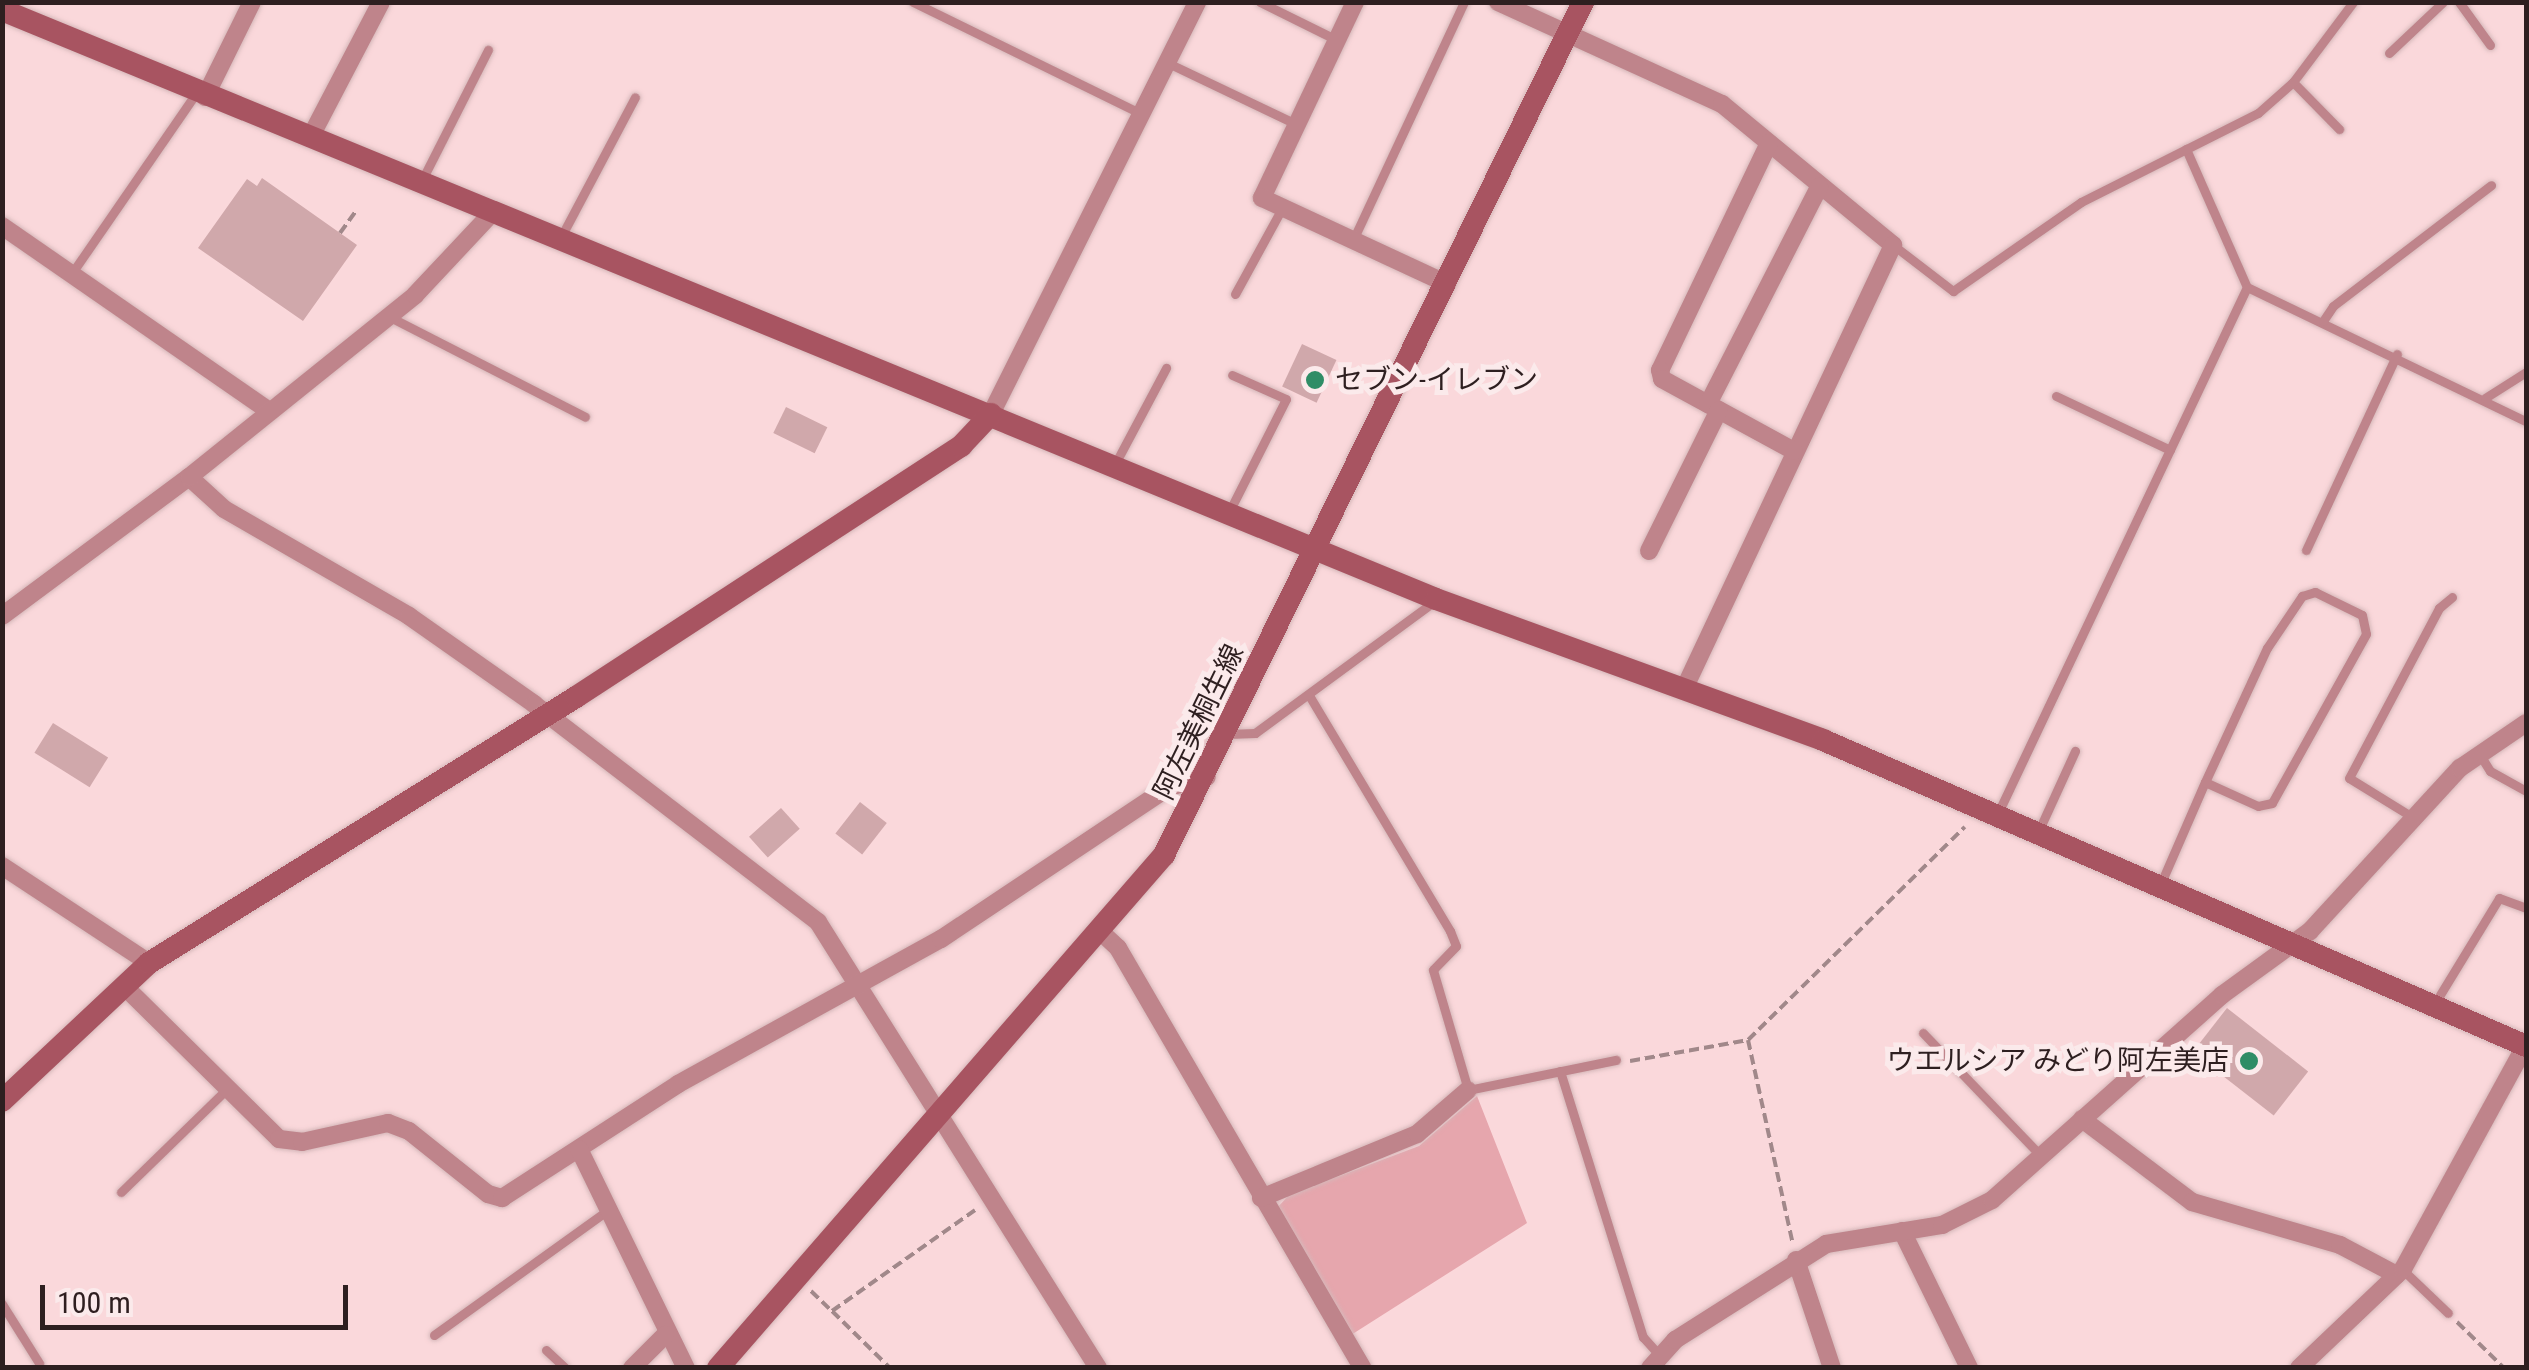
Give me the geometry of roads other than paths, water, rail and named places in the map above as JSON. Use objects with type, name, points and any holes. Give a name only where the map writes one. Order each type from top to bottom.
[{"type":"street","points":[[200,95],[252,2]]},
{"type":"street","points":[[2,1101],[149,963],[548,716],[961,446],[991,414],[1197,2]]},
{"type":"street","points":[[1355,2],[1262,198],[1447,284]]},
{"type":"street","points":[[1498,2],[1722,104],[1893,245],[1684,689]]},
{"type":"street","name":"阿左美桐生線","points":[[718,1368],[796,1274],[1102,933],[1164,855],[1207,778],[1582,2]]},
{"type":"street","points":[[310,138],[373,5]]},
{"type":"street","points":[[2,10],[200,95],[561,237],[1436,599],[1684,689],[1987,809],[2526,1046],[2400,1272],[2299,1368]]},
{"type":"street","points":[[1769,143],[1660,360],[1662,378],[1794,450]]},
{"type":"street","points":[[1649,550],[1820,188]]},
{"type":"street","points":[[2,616],[189,477],[387,316],[494,211]]},
{"type":"street","points":[[2,226],[74,270],[268,410]]},
{"type":"street","points":[[189,477],[224,509],[409,616],[807,912],[827,932],[1098,1368]]},
{"type":"street","points":[[1655,1361],[1796,1260],[1826,1244],[1970,1214],[2042,1158],[2361,880],[2414,818],[2478,753],[2526,723]]},
{"type":"street","points":[[124,986],[226,1090],[288,1142],[377,1122],[398,1126],[496,1198],[579,1150],[697,1072],[941,939],[1169,787],[1207,778]]},
{"type":"street","points":[[2,866],[149,963]]},
{"type":"street","points":[[1102,933],[1118,948],[1362,1368]]},
{"type":"street","points":[[1260,1198],[1417,1134],[1468,1090]]},
{"type":"street","points":[[2082,1120],[2192,1202],[2340,1245],[2400,1272]]},
{"type":"street","points":[[579,1150],[665,1335],[686,1368]]},
{"type":"street","points":[[1902,1231],[1969,1368]]},
{"type":"street","points":[[1796,1260],[1832,1368]]},
{"type":"street","points":[[632,1368],[665,1335]]},
{"type":"lane","points":[[913,2],[1140,112]]},
{"type":"lane","points":[[1260,2],[1337,40]]},
{"type":"lane","points":[[1352,241],[1464,2]]},
{"type":"lane","points":[[1893,245],[1952,291],[2081,202],[2258,114],[2292,82],[2353,2]]},
{"type":"lane","points":[[2390,53],[2443,2]]},
{"type":"lane","points":[[2459,2],[2490,45]]},
{"type":"lane","points":[[420,182],[488,50]]},
{"type":"lane","points":[[1166,62],[1296,124]]},
{"type":"lane","points":[[2292,82],[2339,129]]},
{"type":"lane","points":[[74,270],[200,95]]},
{"type":"lane","points":[[561,237],[635,97]]},
{"type":"lane","points":[[2186,149],[2247,287],[2396,354],[2526,421]]},
{"type":"lane","points":[[2324,320],[2333,306],[2491,185]]},
{"type":"lane","points":[[1235,294],[1282,208]]},
{"type":"lane","points":[[1987,809],[2170,450],[2247,287]]},
{"type":"lane","points":[[387,316],[585,418]]},
{"type":"lane","points":[[2306,550],[2396,354]]},
{"type":"lane","points":[[1114,466],[1166,368]]},
{"type":"lane","points":[[2485,398],[2526,372]]},
{"type":"lane","points":[[1229,513],[1286,399],[1232,375]]},
{"type":"lane","points":[[2056,396],[2170,450]]},
{"type":"lane","points":[[2161,883],[2205,782],[2268,648],[2302,596],[2315,592],[2362,614],[2366,634],[2272,803],[2258,806],[2205,782]]},
{"type":"lane","points":[[2414,818],[2350,778],[2439,608],[2452,597]]},
{"type":"lane","points":[[1228,734],[1255,732],[1310,697],[1436,599]]},
{"type":"lane","points":[[1310,697],[1450,930],[1456,946],[1434,970],[1468,1090],[1616,1060]]},
{"type":"lane","points":[[2038,831],[2074,750]]},
{"type":"lane","points":[[2478,753],[2490,771],[2526,790]]},
{"type":"lane","points":[[2434,1005],[2498,898],[2526,908]]},
{"type":"lane","points":[[1923,1034],[2042,1158]]},
{"type":"lane","points":[[1560,1071],[1642,1338],[1655,1361]]},
{"type":"lane","points":[[121,1192],[226,1090]]},
{"type":"lane","points":[[434,1335],[608,1210]]},
{"type":"lane","points":[[2400,1272],[2448,1313]]},
{"type":"lane","points":[[2,1304],[39,1362]]},
{"type":"lane","points":[[546,1350],[565,1368]]},
{"type":"place","name":"セブン-イレブン","points":[[1315,380]]},
{"type":"place","name":"ウエルシア みどり阿左美店","points":[[2249,1061]]}]
